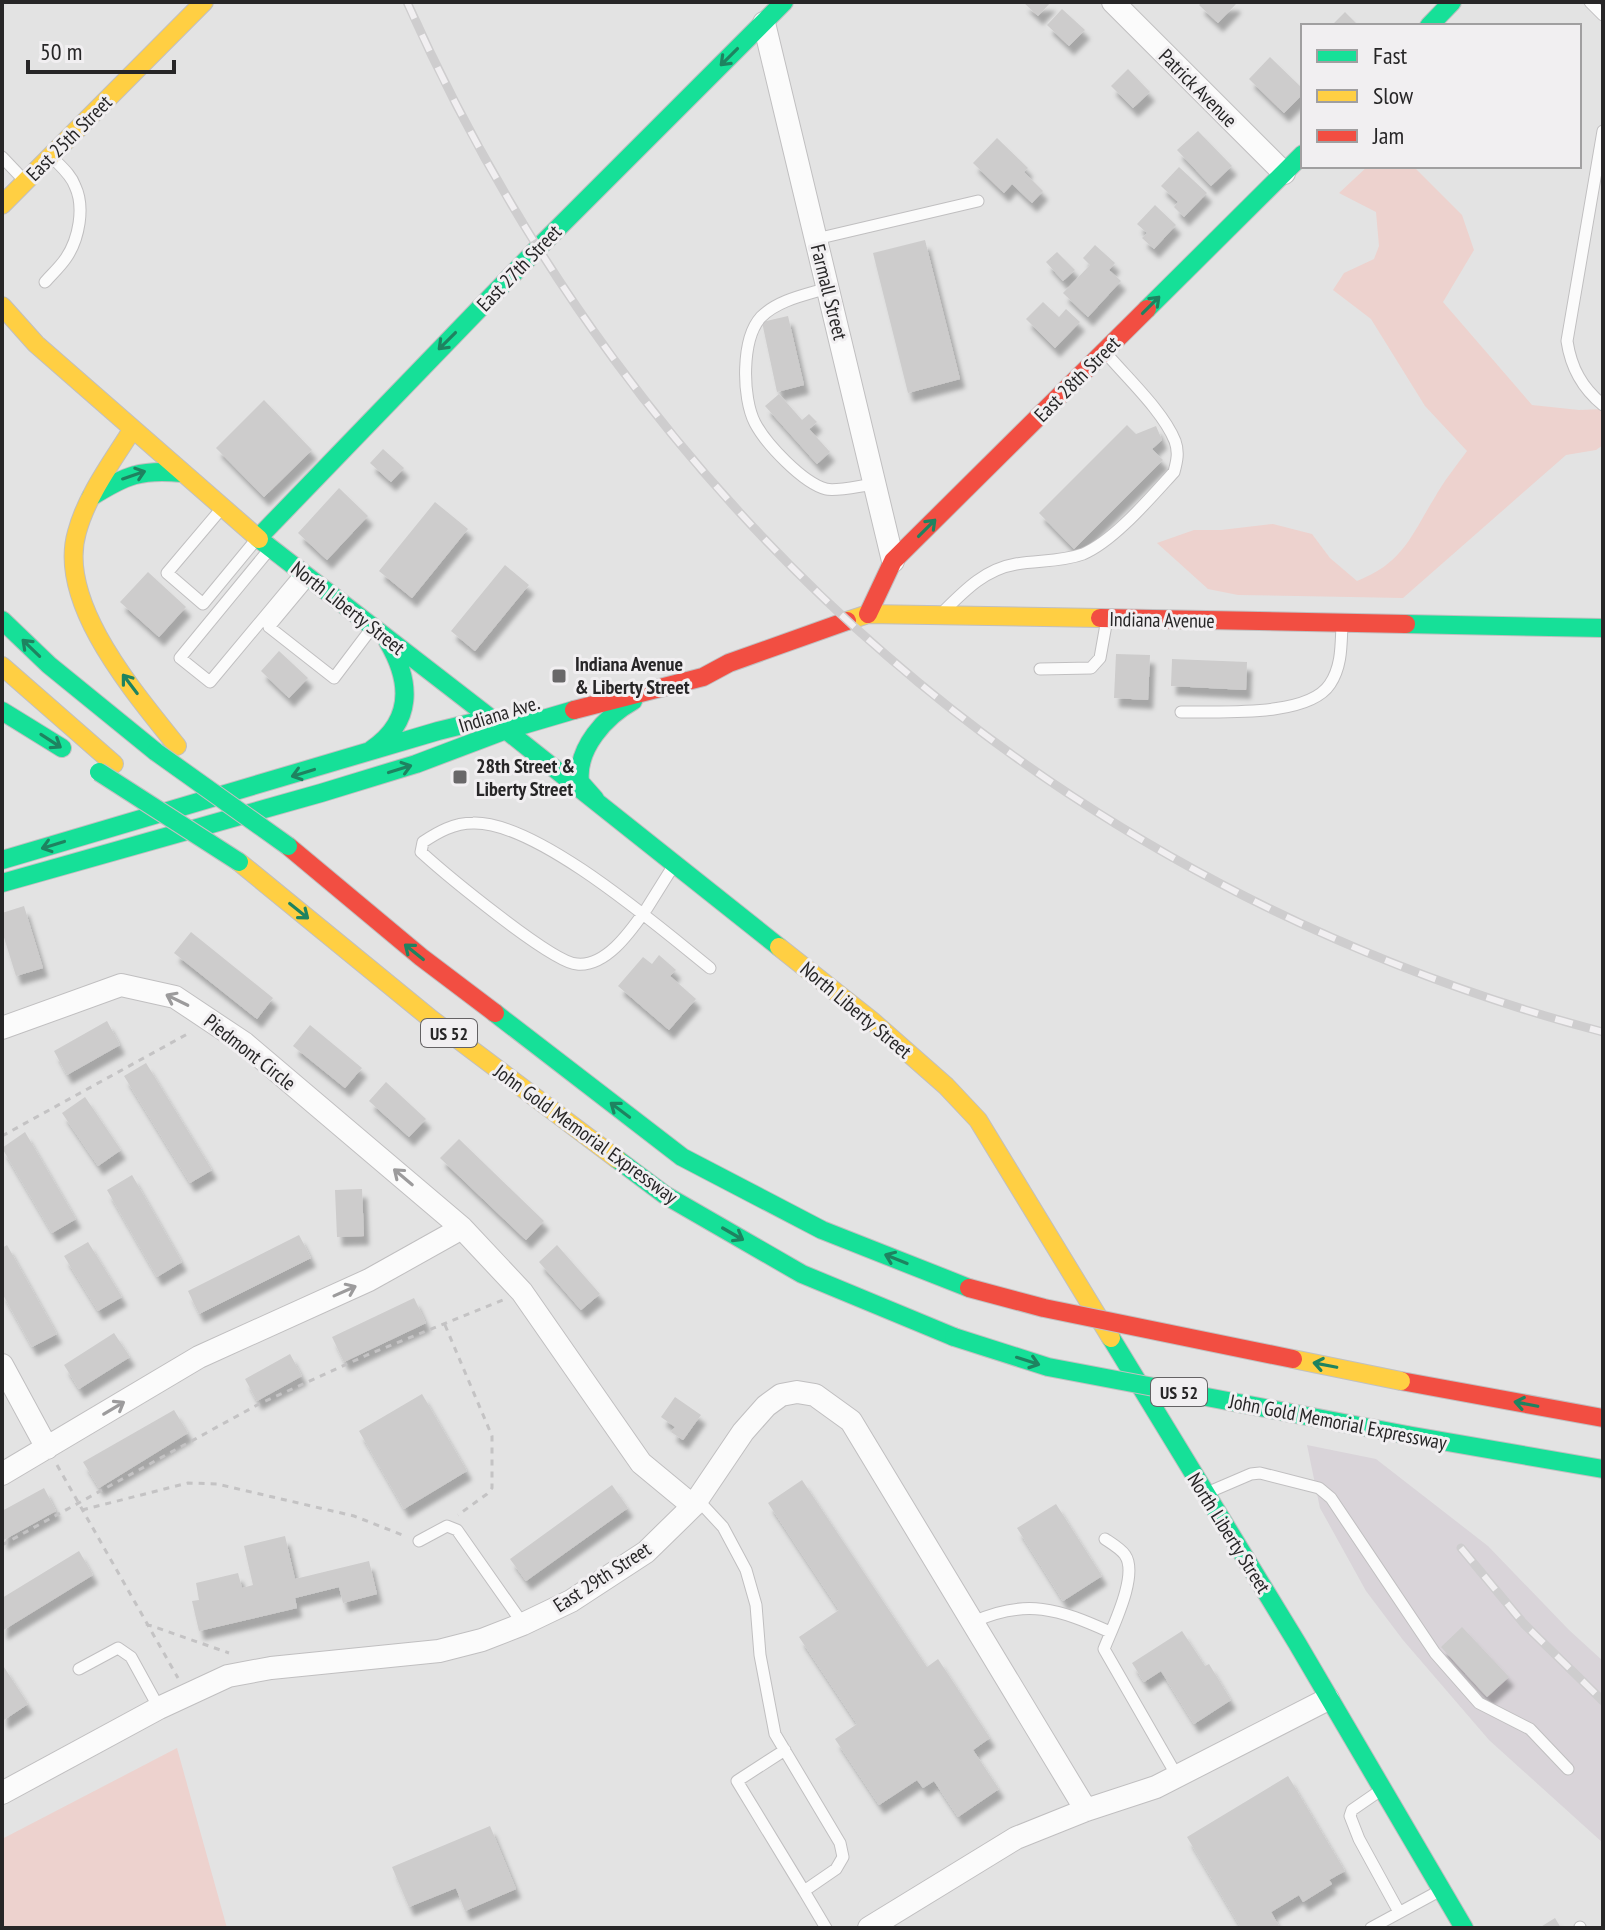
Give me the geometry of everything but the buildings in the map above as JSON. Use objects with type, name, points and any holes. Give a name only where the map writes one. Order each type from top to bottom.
[{"type":"main road","name":"East 25th Street","points":[[2,205],[204,2]]},
{"type":"main road","name":"East 27th Street","points":[[264,543],[537,249],[784,2]]},
{"type":"main road","points":[[1431,24],[1452,2]]},
{"type":"main road","name":"East 28th Street","points":[[868,614],[893,561],[1301,156]]},
{"type":"main road","name":"North Liberty Street","points":[[2,306],[36,344],[264,543],[491,718],[871,1020],[946,1086],[978,1120],[1297,1643],[1464,1928]]},
{"type":"main road","points":[[132,430],[91,497],[74,542],[75,575],[83,603],[116,667],[177,746],[288,846]]},
{"type":"main road","points":[[91,497],[115,482],[151,470],[182,473]]},
{"type":"main road","name":"Indiana Avenue","points":[[729,663],[868,614],[1603,628]]},
{"type":"main road","name":"John Gold Memorial Expressway","points":[[2,620],[49,665],[156,752],[288,846],[421,957],[682,1157],[822,1230],[969,1288],[1044,1308],[1401,1381],[1603,1418]]},
{"type":"main road","points":[[356,757],[383,743],[392,733],[407,689],[399,657],[378,632]]},
{"type":"main road","points":[[667,668],[729,663]]},
{"type":"main road","name":"Indiana Ave.","points":[[2,883],[321,793],[431,759],[506,730],[703,677],[729,663]]},
{"type":"main road","points":[[2,666],[94,764]]},
{"type":"main road","points":[[606,809],[581,785],[578,774],[589,742],[609,716],[655,690]]},
{"type":"main road","name":"Indiana Ave.","points":[[2,860],[491,718],[571,691]]},
{"type":"main road","points":[[2,711],[94,764]]},
{"type":"main road","name":"John Gold Memorial Expressway","points":[[94,764],[239,862],[431,1019],[665,1195],[802,1274],[954,1337],[1048,1367],[1603,1469]]},
{"type":"street","name":"Patrick Avenue","points":[[1113,2],[1284,173]]},
{"type":"street","name":"Farmall Street","points":[[764,23],[893,561]]},
{"type":"street","name":"Piedmont Circle","points":[[2,1028],[121,985],[175,997],[244,1043],[462,1228],[522,1292],[641,1463],[695,1502]]},
{"type":"street","points":[[2,1474],[199,1357],[369,1280],[462,1228]]},
{"type":"street","points":[[2,1365],[47,1448]]},
{"type":"street","name":"East 29th Street","points":[[2,1793],[159,1708],[228,1676],[271,1668],[439,1651],[482,1640],[571,1601],[646,1552],[695,1502],[743,1432],[766,1406],[789,1392],[815,1395],[851,1421],[1086,1810]]},
{"type":"street","points":[[869,1928],[1016,1838],[1156,1787],[1328,1699]]},
{"type":"lane","points":[[1590,2],[1603,15]]},
{"type":"lane","points":[[1603,131],[1567,341],[1579,379],[1603,405]]},
{"type":"lane","points":[[45,282],[66,258],[78,228],[80,205],[71,178],[51,156]]},
{"type":"lane","points":[[2,157],[25,182]]},
{"type":"lane","points":[[816,239],[978,201]]},
{"type":"lane","points":[[828,288],[780,303],[763,315],[752,329],[746,360],[747,402],[755,425],[787,465],[827,489],[875,484]]},
{"type":"lane","points":[[938,616],[980,578],[998,568],[1066,560],[1087,552],[1111,534],[1174,472],[1178,458],[1175,441],[1161,418],[1105,352]]},
{"type":"lane","points":[[223,507],[167,573],[203,604],[264,543]]},
{"type":"lane","points":[[264,543],[180,658],[210,682],[305,575]]},
{"type":"lane","points":[[305,575],[269,627],[334,678],[378,632]]},
{"type":"lane","points":[[1040,669],[1091,668],[1100,658],[1107,619]]},
{"type":"lane","points":[[1181,712],[1270,709],[1304,703],[1320,695],[1330,684],[1340,663],[1342,623]]},
{"type":"lane","points":[[675,864],[642,914],[626,935],[595,961],[576,965],[553,955],[421,852],[423,842],[441,830],[474,823],[511,832],[552,851],[610,889],[642,914],[710,968]]},
{"type":"lane","points":[[1205,1494],[1260,1473],[1319,1488],[1331,1498],[1435,1653],[1479,1703],[1530,1729],[1568,1769]]},
{"type":"lane","points":[[695,1502],[723,1527],[746,1570],[756,1605],[760,1655],[775,1734],[840,1843],[843,1857],[836,1869],[804,1891]]},
{"type":"lane","points":[[419,1541],[447,1526],[457,1530],[523,1624]]},
{"type":"lane","points":[[1105,1539],[1125,1555],[1129,1568],[1127,1586],[1104,1649],[1177,1776]]},
{"type":"lane","points":[[973,1622],[995,1612],[1026,1608],[1069,1614],[1110,1632]]},
{"type":"lane","points":[[79,1669],[118,1648],[131,1657],[159,1708]]},
{"type":"lane","points":[[785,1750],[737,1781],[826,1928]]},
{"type":"lane","points":[[1382,1789],[1352,1810],[1350,1816],[1399,1912]]},
{"type":"lane","points":[[1371,1928],[1441,1889]]},
{"type":"path","points":[[2,1136],[210,1022]]},
{"type":"path","points":[[2,1545],[259,1404],[522,1292]]},
{"type":"path","points":[[444,1323],[488,1421],[494,1463],[492,1488],[447,1526]]},
{"type":"path","points":[[47,1448],[188,1694]]},
{"type":"path","points":[[82,1510],[188,1483],[217,1484],[354,1516],[419,1541]]},
{"type":"path","points":[[146,1624],[230,1654]]},
{"type":"shaded area","points":[[1366,168],[1415,168],[1462,215],[1474,250],[1443,302],[1532,405],[1603,409],[1603,445],[1596,450],[1566,455],[1403,598],[1238,595],[1208,589],[1157,543],[1194,530],[1273,524],[1312,534],[1330,558],[1357,581],[1373,574],[1396,557],[1467,451],[1425,406],[1371,319],[1333,290],[1344,273],[1374,259],[1379,246],[1376,212],[1339,193]]},
{"type":"shaded area","points":[[1307,1445],[1376,1459],[1488,1546],[1603,1661],[1603,1843],[1489,1740],[1403,1640],[1366,1591],[1320,1508]]},
{"type":"shaded area","points":[[177,1748],[227,1928],[2,1928],[2,1839]]},
{"type":"railway","points":[[407,2],[502,187],[614,359],[742,515],[886,655],[1046,778],[1219,883],[1405,968],[1603,1032]]},
{"type":"railway","points":[[1461,1548],[1524,1624],[1603,1701]]},
{"type":"traffic: fast","points":[[258,538],[537,249],[784,2]]},
{"type":"traffic: fast","points":[[1431,24],[1452,2]]},
{"type":"traffic: fast","points":[[1147,309],[1301,156]]},
{"type":"traffic: fast","points":[[91,497],[134,475],[182,473]]},
{"type":"traffic: fast","points":[[259,539],[779,947]]},
{"type":"traffic: fast","points":[[2,620],[49,665],[156,752]]},
{"type":"traffic: fast","points":[[1406,624],[1603,628]]},
{"type":"traffic: fast","points":[[371,750],[395,727],[404,701],[401,672],[388,642]]},
{"type":"traffic: fast","points":[[595,799],[580,782],[583,757],[603,724],[633,701]]},
{"type":"traffic: fast","points":[[2,883],[321,793],[574,710]]},
{"type":"traffic: fast","points":[[2,711],[62,748]]},
{"type":"traffic: fast","points":[[2,860],[491,718]]},
{"type":"traffic: fast","points":[[156,752],[288,846]]},
{"type":"traffic: fast","points":[[99,772],[239,862]]},
{"type":"traffic: fast","points":[[495,1013],[682,1157],[822,1230],[969,1288]]},
{"type":"traffic: fast","points":[[617,1159],[665,1195],[802,1274],[954,1337]]},
{"type":"traffic: fast","points":[[954,1337],[1048,1367],[1407,1435]]},
{"type":"traffic: fast","points":[[1111,1338],[1297,1643],[1464,1928]]},
{"type":"traffic: fast","points":[[1407,1435],[1603,1469]]},
{"type":"traffic: slow","points":[[2,205],[204,2]]},
{"type":"traffic: slow","points":[[2,306],[36,344],[259,539]]},
{"type":"traffic: slow","points":[[132,430],[81,518],[74,559],[78,588],[104,646],[141,701],[177,746]]},
{"type":"traffic: slow","points":[[847,621],[868,614],[1100,618]]},
{"type":"traffic: slow","points":[[2,666],[114,764]]},
{"type":"traffic: slow","points":[[239,862],[431,1019],[617,1159]]},
{"type":"traffic: slow","points":[[779,947],[871,1020],[946,1086],[978,1120],[1111,1338]]},
{"type":"traffic: slow","points":[[1293,1359],[1401,1381]]},
{"type":"traffic: jam","points":[[868,614],[893,561],[1147,309]]},
{"type":"traffic: jam","points":[[1100,618],[1406,624]]},
{"type":"traffic: jam","points":[[574,710],[703,677],[729,663],[847,621]]},
{"type":"traffic: jam","points":[[288,846],[421,957],[495,1013]]},
{"type":"traffic: jam","points":[[969,1288],[1044,1308],[1293,1359]]},
{"type":"traffic: jam","points":[[1401,1381],[1603,1418]]},
{"type":"place","name":"Indiana Avenue & Liberty Street","points":[[559,676]]},
{"type":"place","name":"28th Street & Liberty Street","points":[[460,777]]}]
